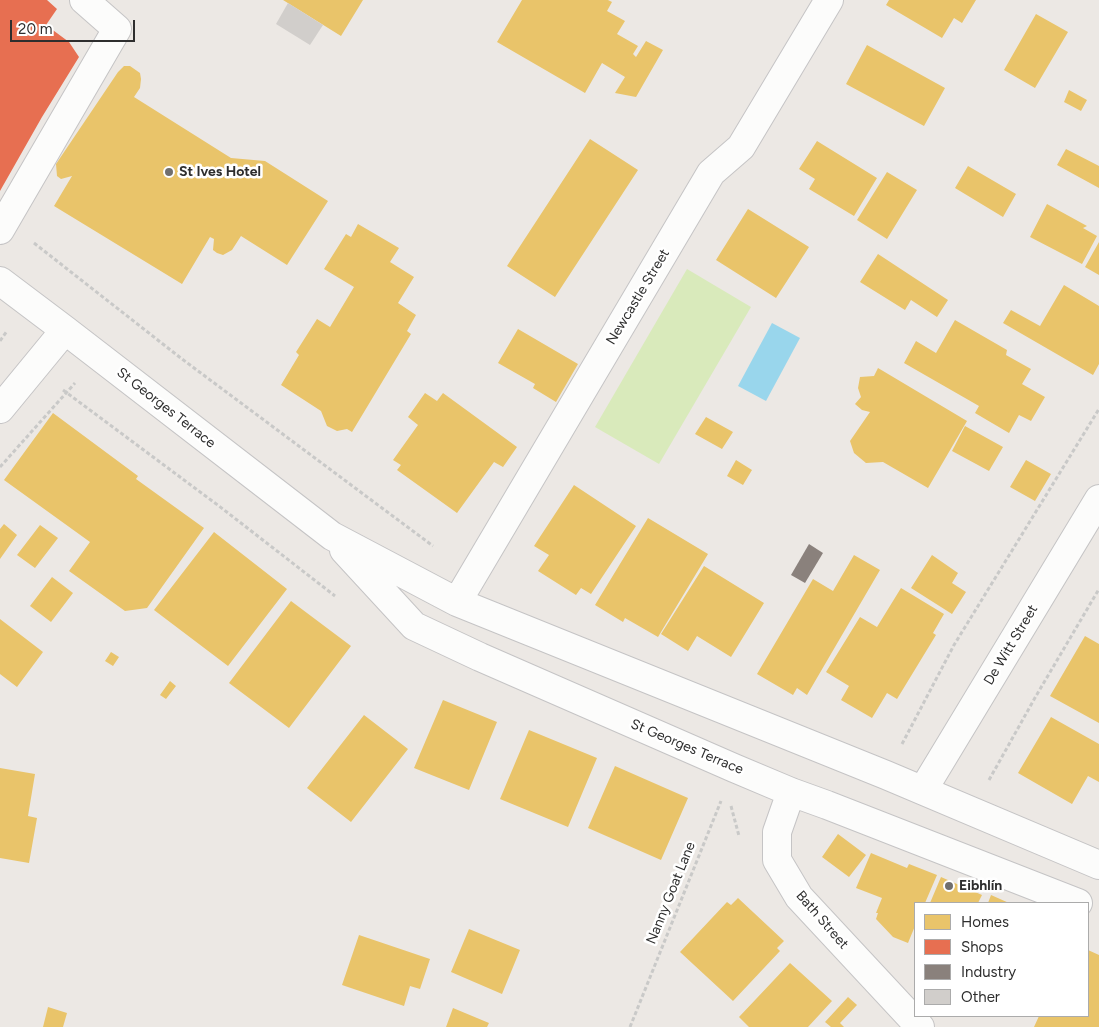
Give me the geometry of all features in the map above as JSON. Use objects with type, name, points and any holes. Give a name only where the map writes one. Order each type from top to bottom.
[{"type":"street","points":[[3,225],[117,30],[84,0]]},
{"type":"street","name":"Newcastle Street","points":[[457,602],[711,173],[741,147],[829,0]]},
{"type":"street","name":"St Georges Terrace","points":[[0,281],[332,536],[457,602],[923,790],[1099,865]]},
{"type":"street","points":[[0,410],[65,330]]},
{"type":"street","name":"De Witt Street","points":[[923,790],[1099,499]]},
{"type":"street","name":"St Georges Terrace","points":[[332,536],[414,626],[480,657],[791,792],[1075,902]]},
{"type":"street","name":"Bath Street","points":[[791,792],[777,832],[777,860],[799,897],[920,1027]]},
{"type":"path","points":[[3,225],[473,575]]},
{"type":"path","points":[[0,467],[66,392],[100,357]]},
{"type":"path","points":[[900,747],[954,645],[1099,409]]},
{"type":"path","points":[[987,784],[1099,589]]},
{"type":"path","name":"Nanny Goat Lane","points":[[630,1027],[734,768]]},
{"type":"green space","points":[[687,269],[751,307],[659,464],[595,427]]},
{"type":"water","points":[[772,323],[800,338],[766,401],[738,386]]},
{"type":"building: Homes","points":[[283,0],[363,0],[341,36]]},
{"type":"building: Homes","points":[[522,0],[608,0],[612,2],[607,11],[625,21],[617,34],[638,46],[633,54],[636,57],[646,41],[663,50],[636,97],[615,93],[625,77],[602,63],[585,93],[497,42]]},
{"type":"building: Homes","points":[[889,0],[976,0],[962,23],[954,18],[942,38],[886,5]]},
{"type":"building: Homes","points":[[1036,14],[1068,32],[1035,88],[1004,70]]},
{"type":"building: Homes","points":[[867,45],[945,88],[924,126],[846,84]]},
{"type":"building: Homes","name":"St Ives Hotel","points":[[124,66],[130,66],[140,73],[140,88],[134,97],[231,158],[265,161],[328,201],[287,265],[241,236],[232,250],[223,255],[217,253],[213,250],[214,239],[210,237],[182,284],[54,206],[72,176],[61,179],[57,176],[56,164],[118,72]]},
{"type":"building: Homes","points":[[1069,90],[1087,100],[1081,111],[1064,102]]},
{"type":"building: Homes","points":[[590,139],[638,170],[555,297],[507,266]]},
{"type":"building: Homes","points":[[817,141],[877,178],[854,216],[809,189],[815,179],[799,169]]},
{"type":"building: Homes","points":[[1066,149],[1099,166],[1099,188],[1057,165]]},
{"type":"building: Homes","points":[[968,166],[1016,194],[1003,217],[955,188]]},
{"type":"building: Homes","points":[[887,172],[917,190],[887,239],[857,220]]},
{"type":"building: Homes","points":[[1047,204],[1087,226],[1083,228],[1097,236],[1082,264],[1030,237]]},
{"type":"building: Homes","points":[[748,209],[809,247],[776,298],[716,260]]},
{"type":"building: Homes","points":[[358,224],[399,248],[390,262],[414,277],[398,303],[416,315],[407,331],[411,334],[352,432],[347,429],[337,431],[327,426],[321,411],[281,385],[299,355],[296,352],[317,319],[330,327],[354,287],[324,269],[346,234],[351,237]]},
{"type":"building: Homes","points":[[1099,242],[1099,275],[1085,267]]},
{"type":"building: Homes","points":[[878,254],[948,300],[937,317],[911,300],[905,310],[860,282]]},
{"type":"building: Homes","points":[[1064,285],[1099,306],[1099,364],[1093,375],[1003,323],[1011,310],[1040,326]]},
{"type":"building: Homes","points":[[955,320],[1007,350],[1006,355],[1031,369],[1022,384],[1045,397],[1031,421],[1019,415],[1009,433],[975,413],[979,406],[904,363],[916,341],[936,353]]},
{"type":"building: Homes","points":[[518,329],[578,364],[556,402],[533,388],[535,384],[498,363]]},
{"type":"building: Homes","points":[[878,368],[967,421],[928,488],[883,462],[866,463],[854,453],[850,441],[870,412],[862,410],[855,404],[861,397],[858,388],[860,377],[874,376]]},
{"type":"building: Homes","points":[[425,393],[437,401],[443,393],[517,447],[503,467],[494,462],[457,513],[397,470],[401,465],[393,460],[418,425],[408,417]]},
{"type":"building: Homes","points":[[53,413],[138,476],[136,479],[204,528],[147,608],[125,611],[69,571],[90,542],[4,480]]},
{"type":"building: Homes","points":[[706,417],[733,432],[722,449],[695,434]]},
{"type":"building: Homes","points":[[965,426],[1003,447],[989,471],[952,451]]},
{"type":"building: Homes","points":[[736,460],[752,470],[743,485],[727,476]]},
{"type":"building: Homes","points":[[1026,460],[1051,474],[1035,501],[1010,487]]},
{"type":"building: Homes","points":[[574,485],[636,526],[591,594],[581,588],[576,595],[538,571],[549,555],[534,546]]},
{"type":"building: Homes","points":[[648,518],[708,554],[658,637],[625,618],[623,622],[595,605]]},
{"type":"building: Homes","points":[[4,524],[17,535],[0,559],[0,529]]},
{"type":"building: Homes","points":[[40,525],[58,538],[35,568],[17,555]]},
{"type":"building: Homes","points":[[214,532],[287,589],[228,666],[154,610]]},
{"type":"building: Homes","points":[[854,555],[880,570],[807,695],[797,688],[793,695],[757,674],[813,579],[833,591]]},
{"type":"building: Homes","points":[[932,555],[958,573],[952,583],[966,592],[952,614],[911,588]]},
{"type":"building: Homes","points":[[704,566],[764,603],[731,657],[697,636],[688,651],[661,634]]},
{"type":"building: Homes","points":[[52,577],[73,593],[51,622],[30,606]]},
{"type":"building: Homes","points":[[901,588],[944,614],[933,633],[936,635],[897,699],[887,693],[872,718],[841,700],[849,686],[826,672],[860,617],[877,627]]},
{"type":"building: Homes","points":[[291,601],[351,646],[289,728],[229,683]]},
{"type":"building: Homes","points":[[0,619],[43,652],[17,687],[0,674]]},
{"type":"building: Homes","points":[[1085,636],[1099,644],[1099,723],[1050,696]]},
{"type":"building: Homes","points":[[111,652],[119,657],[113,666],[105,661]]},
{"type":"building: Homes","points":[[170,681],[176,686],[166,699],[160,695]]},
{"type":"building: Homes","points":[[443,700],[497,722],[469,790],[414,768]]},
{"type":"building: Homes","points":[[364,715],[408,749],[351,822],[307,788]]},
{"type":"building: Homes","points":[[1051,717],[1099,744],[1099,782],[1088,776],[1072,804],[1018,773]]},
{"type":"building: Homes","points":[[529,730],[597,758],[568,827],[500,799]]},
{"type":"building: Homes","points":[[615,766],[688,798],[661,860],[588,828]]},
{"type":"building: Homes","points":[[0,768],[35,774],[28,816],[37,818],[29,863],[0,858]]},
{"type":"building: Homes","points":[[838,834],[866,855],[849,877],[822,857]]},
{"type":"building: Homes","points":[[871,853],[907,868],[909,864],[937,875],[925,902],[914,902],[914,928],[908,943],[893,937],[876,919],[878,913],[876,913],[882,898],[856,888]]},
{"type":"building: Homes","name":"Eibhlín","points":[[941,877],[982,895],[978,902],[930,902]]},
{"type":"building: Homes","points":[[991,895],[1007,902],[988,902]]},
{"type":"building: Homes","points":[[738,898],[784,941],[777,948],[780,951],[733,1001],[680,952],[727,902],[731,905]]},
{"type":"building: Homes","points":[[469,929],[520,950],[502,994],[451,972]]},
{"type":"building: Homes","points":[[359,935],[430,959],[420,989],[410,986],[404,1006],[342,985]]},
{"type":"building: Homes","points":[[1089,950],[1099,955],[1099,1027],[1034,1027],[1039,1017],[1089,1017]]},
{"type":"building: Homes","points":[[790,963],[832,1001],[808,1027],[749,1027],[739,1017]]},
{"type":"building: Homes","points":[[848,997],[857,1005],[840,1023],[844,1027],[831,1027],[825,1022]]},
{"type":"building: Homes","points":[[48,1007],[67,1013],[63,1027],[43,1027]]},
{"type":"building: Homes","points":[[453,1008],[489,1023],[487,1027],[446,1027]]},
{"type":"building: Shops","points":[[0,0],[47,0],[57,9],[46,25],[69,42],[79,57],[0,191]]},
{"type":"building: Industry","points":[[809,544],[823,553],[805,583],[791,575]]},
{"type":"building: Other","points":[[288,3],[323,25],[310,45],[276,24]]},
{"type":"place","name":"St Ives Hotel","points":[[169,172]]},
{"type":"place","name":"Eibhlín","points":[[949,886]]}]
